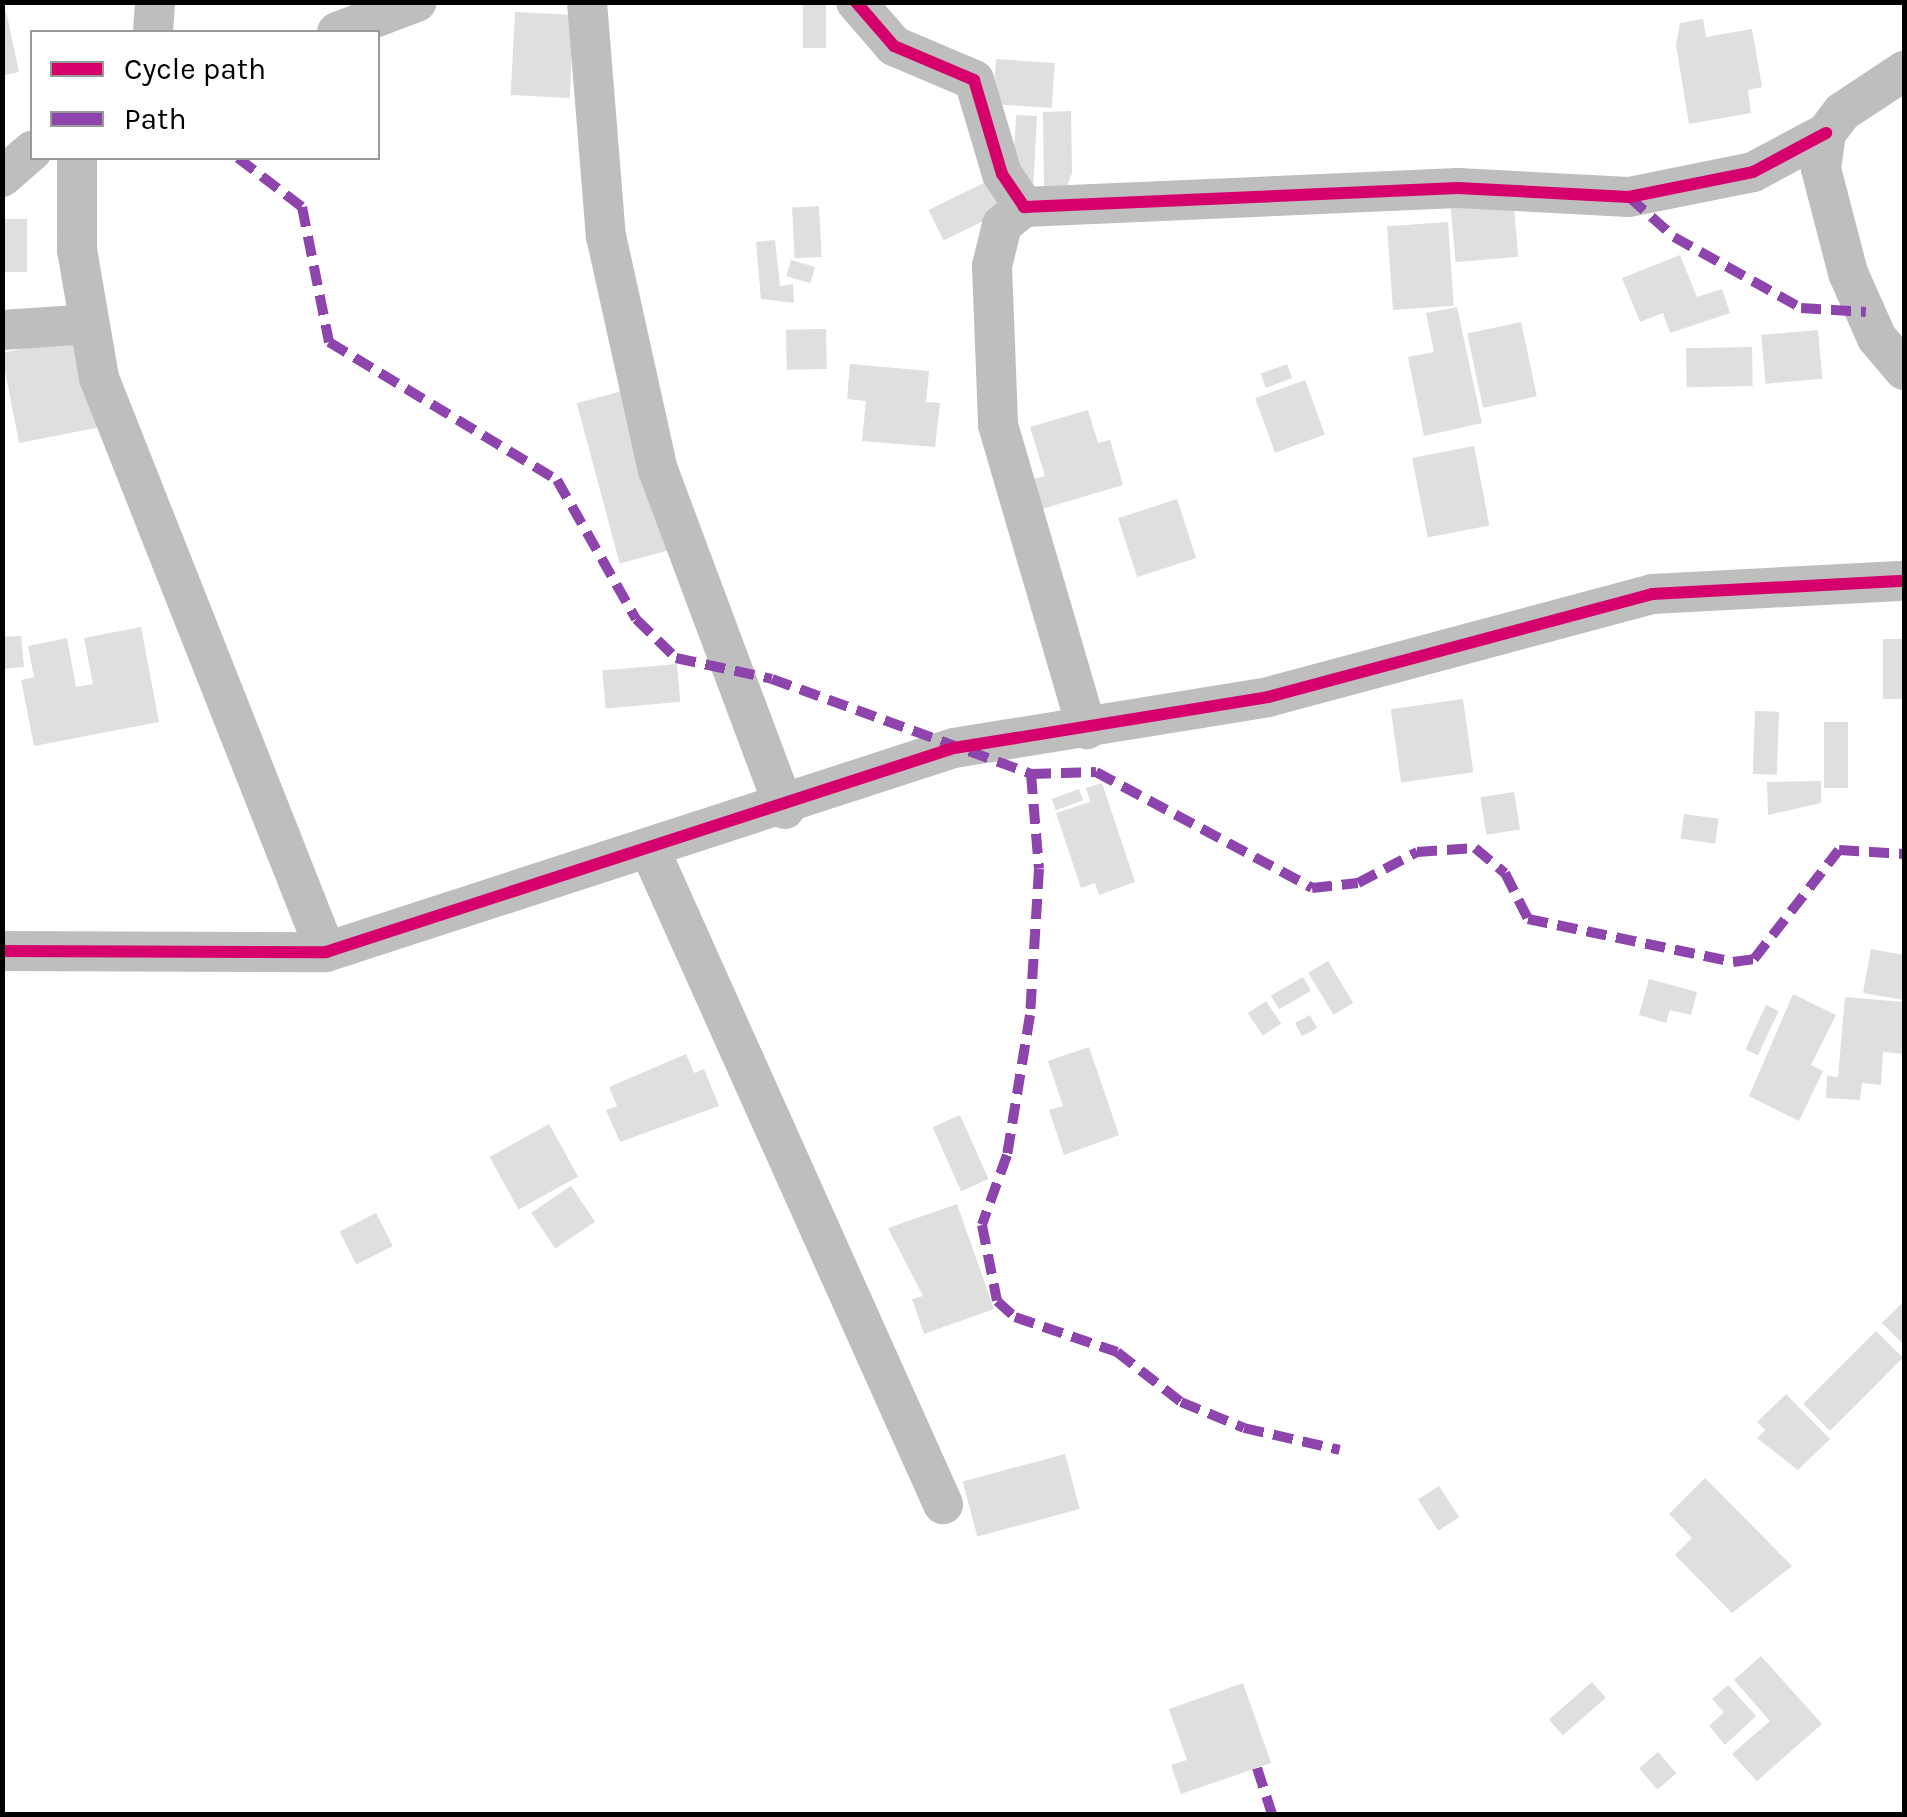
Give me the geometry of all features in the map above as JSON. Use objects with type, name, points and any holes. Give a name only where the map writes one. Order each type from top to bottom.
[{"type":"street","points":[[153,30],[155,2]]},
{"type":"street","points":[[342,30],[417,2]]},
{"type":"street","points":[[588,2],[606,236],[658,470],[784,809]]},
{"type":"street","points":[[856,2],[894,46],[974,80],[1002,174],[1024,207]]},
{"type":"street","points":[[1086,729],[998,425],[992,266],[1002,225],[1024,207],[1458,188],[1629,197],[1753,172],[1826,133],[1842,112],[1904,71]]},
{"type":"street","points":[[1826,133],[1821,168],[1848,273],[1876,338],[1904,370]]},
{"type":"street","points":[[2,177],[30,153]]},
{"type":"street","points":[[77,160],[76,250],[90,324],[124,454],[326,952]]},
{"type":"street","points":[[2,330],[90,324]]},
{"type":"street","points":[[2,951],[326,952],[784,809],[954,748],[1268,697],[1652,594],[1904,580]]},
{"type":"street","points":[[650,850],[943,1504]]},
{"type":"building","points":[[803,2],[826,2],[826,48],[803,48]]},
{"type":"building","points":[[6,11],[19,72],[2,76],[2,12]]},
{"type":"building","points":[[515,12],[574,15],[570,98],[511,95]]},
{"type":"building","points":[[1703,19],[1706,37],[1752,29],[1762,87],[1748,90],[1751,113],[1689,124],[1676,45],[1680,23]]},
{"type":"building","points":[[996,59],[1055,63],[1052,108],[993,104]]},
{"type":"building","points":[[1071,111],[1072,173],[1066,189],[1044,189],[1043,112]]},
{"type":"building","points":[[1016,115],[1037,116],[1033,184],[1012,183]]},
{"type":"building","points":[[996,177],[1011,208],[943,240],[929,210]]},
{"type":"building","points":[[1513,196],[1518,257],[1456,262],[1450,201]]},
{"type":"building","points":[[819,206],[822,257],[795,258],[792,207]]},
{"type":"building","points":[[2,219],[27,219],[27,272],[2,272]]},
{"type":"building","points":[[1448,222],[1454,306],[1393,310],[1387,226]]},
{"type":"building","points":[[775,240],[780,286],[793,284],[794,303],[761,299],[756,242]]},
{"type":"building","points":[[1680,255],[1697,297],[1722,289],[1730,313],[1670,333],[1663,313],[1640,322],[1622,278]]},
{"type":"building","points":[[791,260],[815,267],[810,283],[786,276]]},
{"type":"building","points":[[1457,307],[1482,423],[1424,436],[1408,357],[1434,352],[1426,313]]},
{"type":"building","points":[[1521,322],[1537,396],[1483,408],[1467,333]]},
{"type":"building","points":[[826,329],[827,369],[787,370],[786,330]]},
{"type":"building","points":[[1818,330],[1822,379],[1765,384],[1761,335]]},
{"type":"building","points":[[82,337],[100,427],[19,443],[2,353]]},
{"type":"building","points":[[1752,347],[1753,386],[1687,387],[1686,348]]},
{"type":"building","points":[[850,364],[929,371],[926,402],[940,403],[935,447],[862,441],[866,401],[847,399]]},
{"type":"building","points":[[1287,364],[1292,378],[1266,388],[1261,374]]},
{"type":"building","points":[[1305,380],[1325,435],[1275,453],[1255,398]]},
{"type":"building","points":[[626,390],[669,550],[620,564],[577,403]]},
{"type":"building","points":[[1088,410],[1098,443],[1110,440],[1123,485],[1042,509],[1033,479],[1045,476],[1030,427]]},
{"type":"building","points":[[1474,446],[1489,526],[1428,538],[1412,458]]},
{"type":"building","points":[[1177,499],[1196,558],[1137,577],[1118,518]]},
{"type":"building","points":[[141,627],[159,722],[34,746],[21,680],[34,677],[28,646],[67,638],[76,687],[93,684],[84,638]]},
{"type":"building","points":[[21,636],[24,667],[2,669],[2,637]]},
{"type":"building","points":[[1883,639],[1904,639],[1904,699],[1883,699]]},
{"type":"building","points":[[677,664],[680,702],[606,708],[602,671]]},
{"type":"building","points":[[1463,699],[1473,772],[1401,782],[1391,709]]},
{"type":"building","points":[[1755,711],[1779,712],[1777,775],[1753,774]]},
{"type":"building","points":[[1824,722],[1848,722],[1848,788],[1824,788]]},
{"type":"building","points":[[1821,781],[1821,803],[1768,815],[1767,782]]},
{"type":"building","points":[[1102,783],[1135,882],[1099,895],[1095,883],[1081,888],[1056,813],[1090,802],[1086,788]]},
{"type":"building","points":[[1079,789],[1083,800],[1056,810],[1052,799]]},
{"type":"building","points":[[1514,792],[1520,830],[1486,835],[1480,797]]},
{"type":"building","points":[[1684,814],[1719,819],[1715,844],[1681,839]]},
{"type":"building","points":[[1871,949],[1904,955],[1904,1000],[1863,993]]},
{"type":"building","points":[[1328,961],[1353,1003],[1334,1015],[1308,973]]},
{"type":"building","points":[[1303,977],[1311,991],[1279,1009],[1271,996]]},
{"type":"building","points":[[1649,979],[1697,992],[1691,1015],[1670,1010],[1666,1023],[1639,1015]]},
{"type":"building","points":[[1793,994],[1836,1015],[1811,1065],[1823,1071],[1799,1121],[1749,1096]]},
{"type":"building","points":[[1845,997],[1904,1002],[1904,1054],[1883,1052],[1881,1085],[1862,1083],[1860,1100],[1826,1098],[1827,1076],[1838,1077]]},
{"type":"building","points":[[1266,1001],[1281,1023],[1263,1036],[1248,1013]]},
{"type":"building","points":[[1766,1005],[1779,1011],[1758,1055],[1745,1049]]},
{"type":"building","points":[[1310,1015],[1317,1028],[1302,1036],[1295,1023]]},
{"type":"building","points":[[1089,1047],[1119,1135],[1064,1155],[1049,1110],[1063,1106],[1048,1061]]},
{"type":"building","points":[[686,1054],[694,1073],[704,1069],[719,1106],[620,1142],[606,1110],[617,1106],[609,1087]]},
{"type":"building","points":[[960,1115],[988,1179],[961,1191],[933,1127]]},
{"type":"building","points":[[549,1124],[578,1176],[519,1209],[490,1157]]},
{"type":"building","points":[[571,1186],[595,1222],[555,1248],[531,1213]]},
{"type":"building","points":[[957,1204],[994,1309],[924,1334],[912,1299],[923,1296],[888,1228]]},
{"type":"building","points":[[376,1213],[393,1246],[356,1265],[339,1232]]},
{"type":"building","points":[[1902,1303],[1904,1306],[1904,1345],[1882,1323]]},
{"type":"building","points":[[1876,1331],[1903,1358],[1830,1431],[1803,1404]]},
{"type":"building","points":[[1786,1394],[1830,1439],[1798,1470],[1757,1438],[1765,1430],[1757,1422]]},
{"type":"building","points":[[1065,1454],[1080,1509],[977,1536],[963,1481]]},
{"type":"building","points":[[1705,1478],[1792,1566],[1732,1613],[1675,1555],[1692,1538],[1669,1514]]},
{"type":"building","points":[[1439,1486],[1459,1517],[1438,1531],[1418,1500]]},
{"type":"building","points":[[1761,1656],[1822,1724],[1757,1781],[1732,1754],[1770,1721],[1734,1680]]},
{"type":"building","points":[[1592,1682],[1606,1698],[1563,1735],[1549,1719]]},
{"type":"building","points":[[1243,1683],[1271,1763],[1181,1794],[1171,1765],[1187,1760],[1169,1709]]},
{"type":"building","points":[[1728,1685],[1756,1716],[1725,1745],[1709,1726],[1724,1712],[1712,1699]]},
{"type":"building","points":[[1658,1752],[1676,1773],[1658,1790],[1639,1768]]},
{"type":"marked path","points":[[241,160],[302,207],[329,342],[557,480],[636,619],[676,658],[772,679],[1031,774],[1096,772],[1312,888],[1358,883],[1417,852],[1475,848],[1505,873],[1528,919],[1733,962],[1754,959],[1839,850],[1904,854]]},
{"type":"marked path","points":[[1629,197],[1674,237],[1801,308],[1866,312]]},
{"type":"marked path","points":[[1031,774],[1039,869],[1030,1015],[1007,1155],[982,1225],[997,1301],[1015,1317],[1117,1352],[1181,1402],[1244,1428],[1340,1450]]},
{"type":"marked path","points":[[1257,1768],[1272,1814]]},
{"type":"cycle path","points":[[856,2],[894,46],[974,80],[1002,174],[1024,207],[1458,188],[1629,197],[1753,172],[1826,133]]},
{"type":"cycle path","points":[[2,951],[326,952],[954,748],[1268,697],[1652,594],[1904,581]]}]
